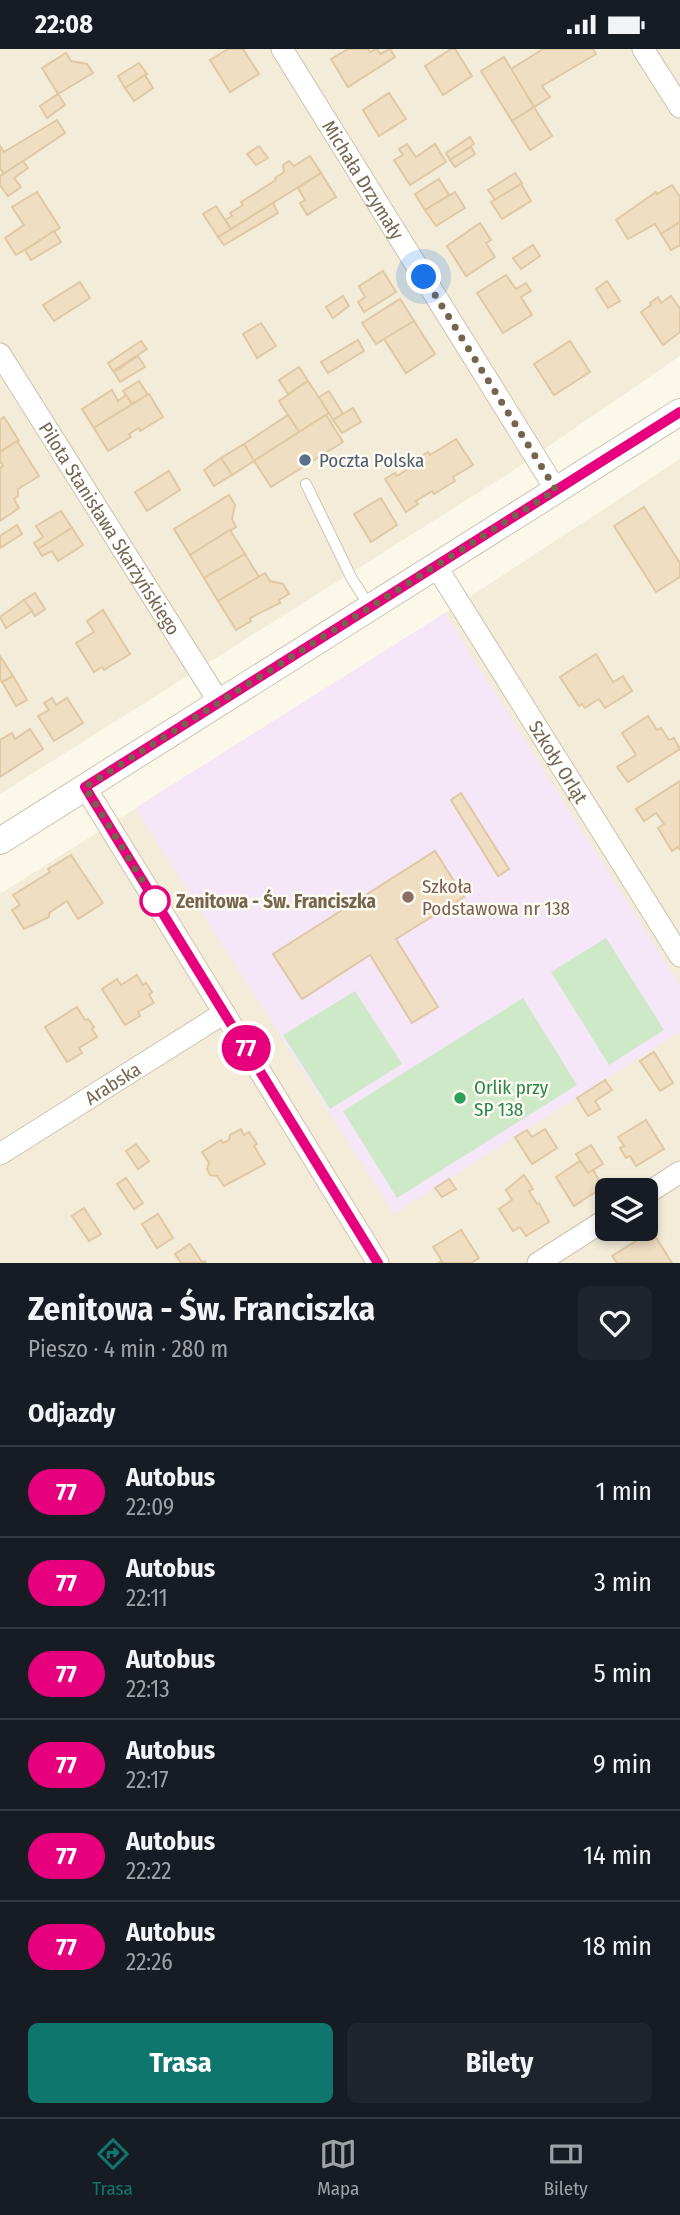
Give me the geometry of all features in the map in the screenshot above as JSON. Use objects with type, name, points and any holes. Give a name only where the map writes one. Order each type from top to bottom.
[{"type":"street","name":"Michała Drzymały","points":[[282,49],[556,490]]},
{"type":"street","points":[[643,49],[680,107]]},
{"type":"street","name":"Pilota Stanisława Skarżyńskiego","points":[[0,354],[219,702]]},
{"type":"street","points":[[0,841],[680,412]]},
{"type":"street","name":"Szkoły Orląt","points":[[436,566],[680,956]]},
{"type":"street","points":[[85,787],[378,1263]]},
{"type":"street","name":"Arabska","points":[[0,1154],[224,1013]]},
{"type":"street","points":[[658,1186],[680,1172]]},
{"type":"street","points":[[538,1263],[595,1227]]},
{"type":"lane","points":[[306,484],[352,579],[370,607]]},
{"type":"shaded area","points":[[0,49],[680,49],[680,356],[511,472],[0,794]]},
{"type":"shaded area","points":[[680,459],[680,1263],[0,1263],[0,894],[445,613]]},
{"type":"shaded area","name":"Szkoła Podstawowa nr 138","points":[[445,613],[680,985],[680,1032],[394,1214],[135,808]]},
{"type":"green space","points":[[606,938],[664,1030],[609,1065],[551,972]]},
{"type":"green space","points":[[355,991],[402,1064],[330,1109],[283,1035]]},
{"type":"green space","name":"Orlik przy SP 138","points":[[523,998],[577,1085],[397,1198],[343,1111]]},
{"type":"building","points":[[228,49],[243,49],[259,74],[230,92],[210,60]]},
{"type":"building","points":[[348,49],[368,49],[370,52],[377,49],[380,54],[390,49],[395,57],[348,87],[331,59]]},
{"type":"building","points":[[455,49],[472,76],[443,95],[425,66]]},
{"type":"building","points":[[543,49],[593,49],[596,54],[542,86],[550,97],[534,107],[511,69]]},
{"type":"building","points":[[66,53],[71,61],[87,64],[93,73],[58,94],[42,68]]},
{"type":"building","points":[[504,57],[534,107],[512,121],[481,71]]},
{"type":"building","points":[[139,63],[147,74],[125,88],[118,76]]},
{"type":"building","points":[[145,75],[153,88],[134,101],[125,88]]},
{"type":"building","points":[[389,93],[406,119],[379,136],[363,110]]},
{"type":"building","points":[[58,94],[65,105],[47,118],[40,106]]},
{"type":"building","points":[[534,107],[552,136],[530,150],[512,121]]},
{"type":"building","points":[[57,120],[65,133],[4,174],[0,168],[0,146],[4,152]]},
{"type":"building","points":[[470,137],[474,144],[450,160],[446,153]]},
{"type":"building","points":[[407,144],[416,157],[435,144],[446,162],[410,185],[394,160],[403,155],[399,149]]},
{"type":"building","points":[[259,146],[268,158],[256,165],[247,154]]},
{"type":"building","points":[[471,147],[475,154],[455,167],[450,160]]},
{"type":"building","points":[[310,156],[321,173],[231,229],[225,220],[232,216],[230,213],[243,205],[241,202],[276,180],[275,178],[284,172],[283,165],[289,161],[294,166]]},
{"type":"building","points":[[23,161],[28,168],[14,178],[21,187],[8,196],[0,185],[0,176]]},
{"type":"building","points":[[321,173],[336,197],[307,215],[300,203],[305,200],[298,188]]},
{"type":"building","points":[[515,173],[522,183],[495,200],[488,190]]},
{"type":"building","points":[[439,179],[449,195],[425,210],[415,194]]},
{"type":"building","points":[[521,184],[531,201],[502,219],[491,202]]},
{"type":"building","points":[[672,185],[680,197],[680,222],[661,234],[655,224],[628,239],[616,220],[656,192],[657,194]]},
{"type":"building","points":[[37,192],[60,228],[16,255],[5,238],[24,225],[12,207]]},
{"type":"building","points":[[455,192],[465,208],[436,226],[425,210]]},
{"type":"building","points":[[273,203],[278,213],[224,245],[218,237]]},
{"type":"building","points":[[216,206],[231,229],[218,237],[203,214]]},
{"type":"building","points":[[680,222],[680,245],[671,250],[661,234]]},
{"type":"building","points":[[480,223],[491,240],[486,243],[495,257],[466,276],[447,246]]},
{"type":"building","points":[[54,231],[61,242],[31,260],[25,250]]},
{"type":"building","points":[[533,245],[540,256],[521,269],[513,258]]},
{"type":"building","points":[[383,271],[396,292],[364,312],[358,302],[365,297],[359,286]]},
{"type":"building","points":[[506,275],[516,289],[526,283],[531,291],[521,297],[532,315],[503,333],[477,293]]},
{"type":"building","points":[[607,281],[620,301],[608,308],[596,289]]},
{"type":"building","points":[[80,282],[90,298],[54,321],[43,305]]},
{"type":"building","points":[[343,296],[349,306],[333,318],[326,307]]},
{"type":"building","points":[[671,296],[680,309],[680,332],[663,345],[641,312],[658,297],[661,303]]},
{"type":"building","points":[[400,299],[414,321],[376,344],[362,323]]},
{"type":"building","points":[[414,321],[435,354],[406,373],[384,339]]},
{"type":"building","points":[[261,323],[276,346],[257,358],[243,334]]},
{"type":"building","points":[[358,340],[364,351],[328,373],[321,362]]},
{"type":"building","points":[[141,341],[147,349],[113,371],[108,363]]},
{"type":"building","points":[[570,341],[590,372],[554,395],[534,364]]},
{"type":"building","points":[[138,356],[145,367],[120,382],[114,372]]},
{"type":"building","points":[[299,367],[308,381],[288,394],[279,380]]},
{"type":"building","points":[[139,381],[148,395],[132,404],[123,391]]},
{"type":"building","points":[[308,381],[329,413],[299,432],[279,401]]},
{"type":"building","points":[[112,390],[118,401],[126,395],[132,404],[94,428],[82,409]]},
{"type":"building","points":[[329,391],[343,414],[333,420],[319,397]]},
{"type":"building","points":[[149,394],[163,417],[140,431],[139,428],[129,434],[131,437],[108,451],[94,428]]},
{"type":"building","points":[[353,408],[361,422],[342,433],[333,420]]},
{"type":"building","points":[[288,415],[299,432],[254,461],[244,444]]},
{"type":"building","points":[[326,415],[343,442],[271,487],[254,461]]},
{"type":"building","points":[[4,417],[19,441],[0,452],[0,420]]},
{"type":"building","points":[[456,439],[473,465],[453,477],[455,481],[416,501],[418,504],[406,512],[385,479],[395,473],[397,476],[411,467],[409,464],[428,452],[430,455]]},
{"type":"building","points":[[17,441],[39,476],[18,489],[18,496],[14,499],[19,508],[0,521],[0,468],[3,466],[0,452]]},
{"type":"building","points":[[244,444],[254,461],[232,475],[221,458]]},
{"type":"building","points":[[221,458],[232,475],[214,486],[204,470]]},
{"type":"building","points":[[169,471],[180,490],[147,511],[135,492]]},
{"type":"building","points":[[229,495],[235,505],[232,519],[236,527],[190,555],[174,529]]},
{"type":"building","points":[[381,498],[397,525],[371,542],[354,514]]},
{"type":"building","points":[[644,507],[680,563],[680,577],[656,592],[614,526]]},
{"type":"building","points":[[61,511],[72,528],[38,549],[34,543],[43,537],[36,526]]},
{"type":"building","points":[[17,525],[22,534],[0,548],[0,536]]},
{"type":"building","points":[[72,528],[83,545],[58,561],[52,551],[42,556],[38,549]]},
{"type":"building","points":[[230,530],[245,554],[204,578],[190,555]]},
{"type":"building","points":[[245,554],[259,577],[218,601],[204,578]]},
{"type":"building","points":[[265,573],[270,581],[283,584],[289,594],[279,600],[280,603],[250,618],[251,621],[236,630],[218,601]]},
{"type":"building","points":[[35,593],[45,609],[35,616],[24,600]]},
{"type":"building","points":[[24,600],[32,611],[6,628],[0,617]]},
{"type":"building","points":[[103,610],[130,654],[104,670],[102,667],[94,672],[76,643],[94,632],[87,621]]},
{"type":"building","points":[[596,654],[613,682],[623,676],[632,691],[605,708],[599,699],[585,708],[582,704],[579,706],[560,677]]},
{"type":"building","points":[[0,656],[13,676],[2,682],[0,679]]},
{"type":"building","points":[[13,676],[27,700],[16,706],[2,682]]},
{"type":"building","points":[[52,698],[56,705],[67,698],[83,723],[54,741],[38,716],[49,710],[44,703]]},
{"type":"building","points":[[648,716],[657,730],[661,728],[669,740],[674,738],[680,749],[628,782],[617,767],[636,755],[622,733]]},
{"type":"building","points":[[30,729],[43,749],[0,777],[0,740],[12,733],[15,739]]},
{"type":"building","points":[[680,781],[680,850],[678,847],[672,851],[658,828],[664,824],[656,813],[644,821],[636,809]]},
{"type":"building","points":[[461,793],[509,869],[498,876],[451,800]]},
{"type":"building","points":[[435,851],[464,897],[396,939],[438,1007],[412,1023],[370,955],[302,999],[273,954]]},
{"type":"building","points":[[71,855],[103,903],[78,919],[67,901],[49,913],[49,917],[24,929],[12,910],[20,905],[13,895]]},
{"type":"building","points":[[137,975],[143,985],[146,983],[152,992],[149,995],[154,1003],[138,1012],[140,1016],[125,1025],[102,989],[117,979],[121,985]]},
{"type":"building","points":[[77,1007],[85,1020],[88,1019],[94,1027],[92,1029],[97,1037],[79,1048],[82,1053],[67,1062],[45,1027]]},
{"type":"building","points":[[654,1052],[673,1083],[660,1091],[640,1061]]},
{"type":"building","points":[[605,1080],[612,1090],[595,1101],[600,1109],[588,1116],[577,1098]]},
{"type":"building","points":[[646,1120],[664,1149],[636,1166],[630,1156],[626,1158],[620,1148],[624,1146],[618,1137]]},
{"type":"building","points":[[241,1129],[244,1135],[249,1132],[265,1164],[224,1186],[217,1176],[210,1175],[207,1169],[209,1163],[202,1152],[221,1140],[223,1143],[229,1140],[230,1135]]},
{"type":"building","points":[[545,1129],[557,1148],[532,1164],[515,1137],[527,1130],[532,1137]]},
{"type":"building","points":[[136,1144],[149,1161],[138,1169],[126,1151]]},
{"type":"building","points":[[591,1145],[603,1164],[588,1173],[576,1154]]},
{"type":"building","points":[[580,1161],[588,1173],[593,1170],[598,1178],[595,1178],[595,1192],[574,1206],[556,1177]]},
{"type":"building","points":[[524,1175],[533,1189],[529,1191],[549,1222],[526,1236],[520,1227],[513,1231],[499,1209],[512,1200],[506,1190]]},
{"type":"building","points":[[126,1178],[143,1203],[134,1209],[117,1184]]},
{"type":"building","points":[[449,1179],[456,1189],[442,1197],[435,1188]]},
{"type":"building","points":[[84,1208],[101,1234],[89,1241],[72,1216]]},
{"type":"building","points":[[158,1214],[173,1238],[157,1248],[142,1224]]},
{"type":"building","points":[[461,1230],[479,1258],[471,1263],[438,1263],[442,1261],[433,1247]]},
{"type":"building","points":[[636,1241],[658,1241],[672,1263],[617,1263],[612,1256]]},
{"type":"building","points":[[190,1244],[202,1262],[206,1263],[181,1263],[175,1254]]},
{"type":"bus line","name":"77","points":[[378,1263],[85,787],[680,412]]},
{"type":"place","name":"Poczta Polska","points":[[305,460]]},
{"type":"place","name":"Szkoła Podstawowa nr 138","points":[[408,897]]},
{"type":"place","name":"Zenitowa - Św. Franciszka","points":[[155,901]]},
{"type":"place","name":"Orlik przy SP 138","points":[[460,1098]]},
{"type":"route","points":[[155,901],[85,787],[556,490],[424,277]]}]
